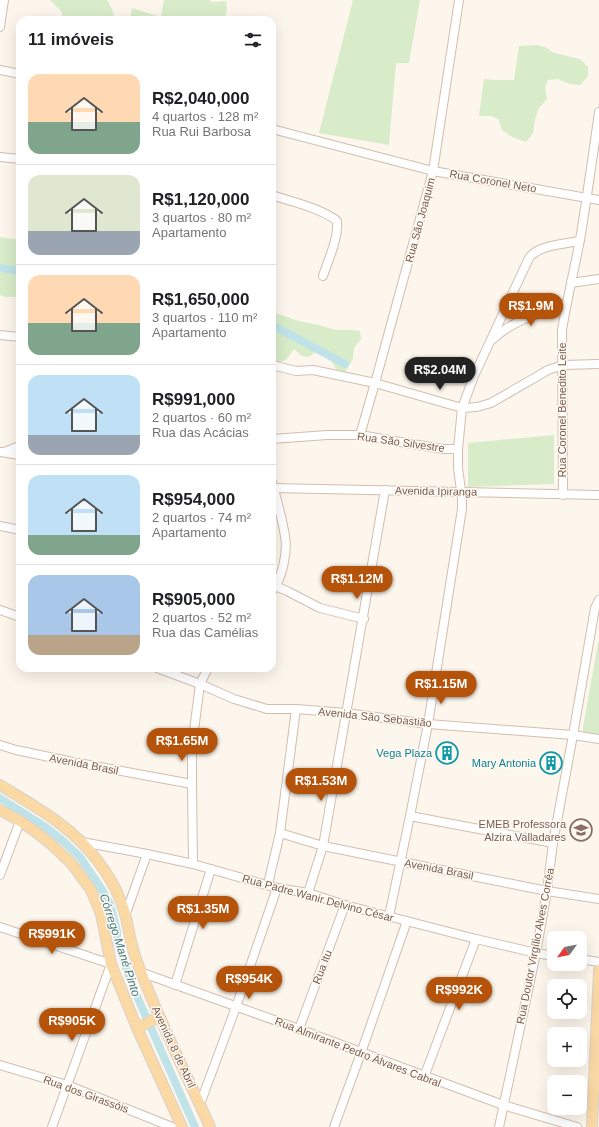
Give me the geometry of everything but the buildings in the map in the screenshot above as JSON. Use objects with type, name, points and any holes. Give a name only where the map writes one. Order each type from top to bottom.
[{"type":"main road","name":"Avenida 8 de Abril","points":[[0,785],[64,826],[82,842],[111,880],[120,897],[126,916],[133,950],[156,1019],[200,1104],[210,1127]]},
{"type":"main road","points":[[0,810],[20,821],[40,835],[62,854],[91,890],[102,914],[111,964],[140,1027],[182,1127]]},
{"type":"main road","points":[[592,1127],[597,1044],[599,970]]},
{"type":"main road","points":[[140,1027],[156,1019]]},
{"type":"street","points":[[0,27],[4,0]]},
{"type":"street","name":"Rua São Joaquim","points":[[360,435],[433,171],[460,0]]},
{"type":"street","points":[[0,70],[16,73]]},
{"type":"street","name":"Rua Coronel Benedito Leite","points":[[563,495],[562,330],[566,304],[580,241],[599,112]]},
{"type":"street","name":"Rua Coronel Neto","points":[[276,130],[433,171],[599,200]]},
{"type":"street","points":[[0,157],[16,159]]},
{"type":"street","points":[[276,197],[291,201],[330,216],[337,221],[338,227],[336,238],[323,276]]},
{"type":"street","points":[[389,916],[428,724],[462,508],[458,468],[458,449],[462,408],[474,376],[529,258],[532,254],[542,249],[580,241]]},
{"type":"street","points":[[571,283],[599,279]]},
{"type":"street","points":[[490,342],[501,331],[517,322],[566,304]]},
{"type":"street","points":[[0,335],[16,337]]},
{"type":"street","points":[[276,366],[296,371],[313,370],[375,384],[462,408],[477,407],[491,403],[548,370],[563,365],[599,364]]},
{"type":"street","name":"Rua São Silvestre","points":[[276,438],[360,435],[406,444],[458,449]]},
{"type":"street","points":[[1,452],[16,447]]},
{"type":"street","points":[[1,452],[16,454]]},
{"type":"street","name":"Avenida Ipiranga","points":[[276,486],[599,495]]},
{"type":"street","points":[[308,893],[323,846],[364,619],[385,490]]},
{"type":"street","points":[[276,498],[286,537],[282,574],[276,583]]},
{"type":"street","points":[[0,526],[16,529]]},
{"type":"street","points":[[276,589],[320,608],[364,619]]},
{"type":"street","name":"Rua Doutor Virgílio Alves Corrêa","points":[[499,1127],[536,953],[547,891],[553,843],[595,608],[599,600]]},
{"type":"street","points":[[0,610],[16,616]]},
{"type":"street","name":"Avenida São Sebastião","points":[[168,672],[234,699],[267,709],[296,709],[346,713],[428,724],[573,735],[599,739]]},
{"type":"street","points":[[193,864],[192,746],[200,684],[206,672]]},
{"type":"street","points":[[268,884],[280,834],[296,709]]},
{"type":"street","name":"Avenida Brasil","points":[[0,745],[16,750],[73,762],[192,784]]},
{"type":"street","points":[[410,816],[553,843]]},
{"type":"street","points":[[0,875],[20,821]]},
{"type":"street","name":"Avenida Brasil","points":[[280,834],[323,846],[400,862],[547,891],[599,899]]},
{"type":"street","name":"Rua Padre Wanir Delvino César","points":[[82,842],[193,864],[268,884],[277,888],[308,893],[346,905],[476,939],[547,955]]},
{"type":"street","points":[[126,916],[146,854]]},
{"type":"street","points":[[175,985],[211,869]]},
{"type":"street","points":[[200,1104],[236,1007],[277,888]]},
{"type":"street","name":"Rua Itu","points":[[299,1029],[346,905]]},
{"type":"street","points":[[334,1127],[408,921]]},
{"type":"street","points":[[0,927],[111,964],[52,1127]]},
{"type":"street","points":[[424,1077],[476,939]]},
{"type":"street","points":[[587,960],[599,962]]},
{"type":"street","name":"Rua Almirante Pedro Álvares Cabral","points":[[140,972],[299,1029],[503,1106],[577,1127]]},
{"type":"street","name":"Rua dos Girassóis","points":[[0,1064],[67,1086],[172,1127]]},
{"type":"green space","points":[[50,0],[107,0],[113,12],[113,16],[63,16],[61,11]]},
{"type":"green space","points":[[164,0],[209,0],[212,2],[226,1],[227,10],[225,16],[161,16]]},
{"type":"green space","points":[[353,0],[420,0],[409,63],[396,63],[389,145],[319,133]]},
{"type":"green space","points":[[132,8],[158,16],[131,16]]},
{"type":"green space","points":[[537,45],[545,47],[554,53],[580,59],[588,67],[588,76],[580,85],[570,84],[558,79],[548,80],[545,87],[547,99],[539,108],[535,119],[533,133],[526,142],[514,138],[502,130],[498,119],[491,116],[479,116],[484,79],[514,80],[519,46]]},
{"type":"green space","points":[[0,237],[16,239],[16,297],[6,297],[0,295]]},
{"type":"green space","points":[[276,313],[299,321],[336,330],[360,331],[361,339],[354,348],[353,359],[345,372],[338,372],[330,359],[315,352],[309,357],[302,356],[294,349],[286,360],[276,363]]},
{"type":"green space","points":[[554,435],[554,484],[468,487],[468,443]]},
{"type":"green space","points":[[599,638],[598,735],[583,732],[583,727]]},
{"type":"waterway","points":[[0,268],[16,270]]},
{"type":"waterway","points":[[276,327],[345,364]]},
{"type":"waterway","name":"Córrego Mané Pinto","points":[[0,798],[44,826],[62,840],[80,857],[101,888],[110,904],[117,931],[117,942],[132,985],[195,1127]]},
{"type":"place","name":"Vega Plaza","points":[[447,753]]},
{"type":"place","name":"Mary Antonia","points":[[551,763]]},
{"type":"place","name":"EMEB Professora Alzira Valladares","points":[[581,830]]}]
